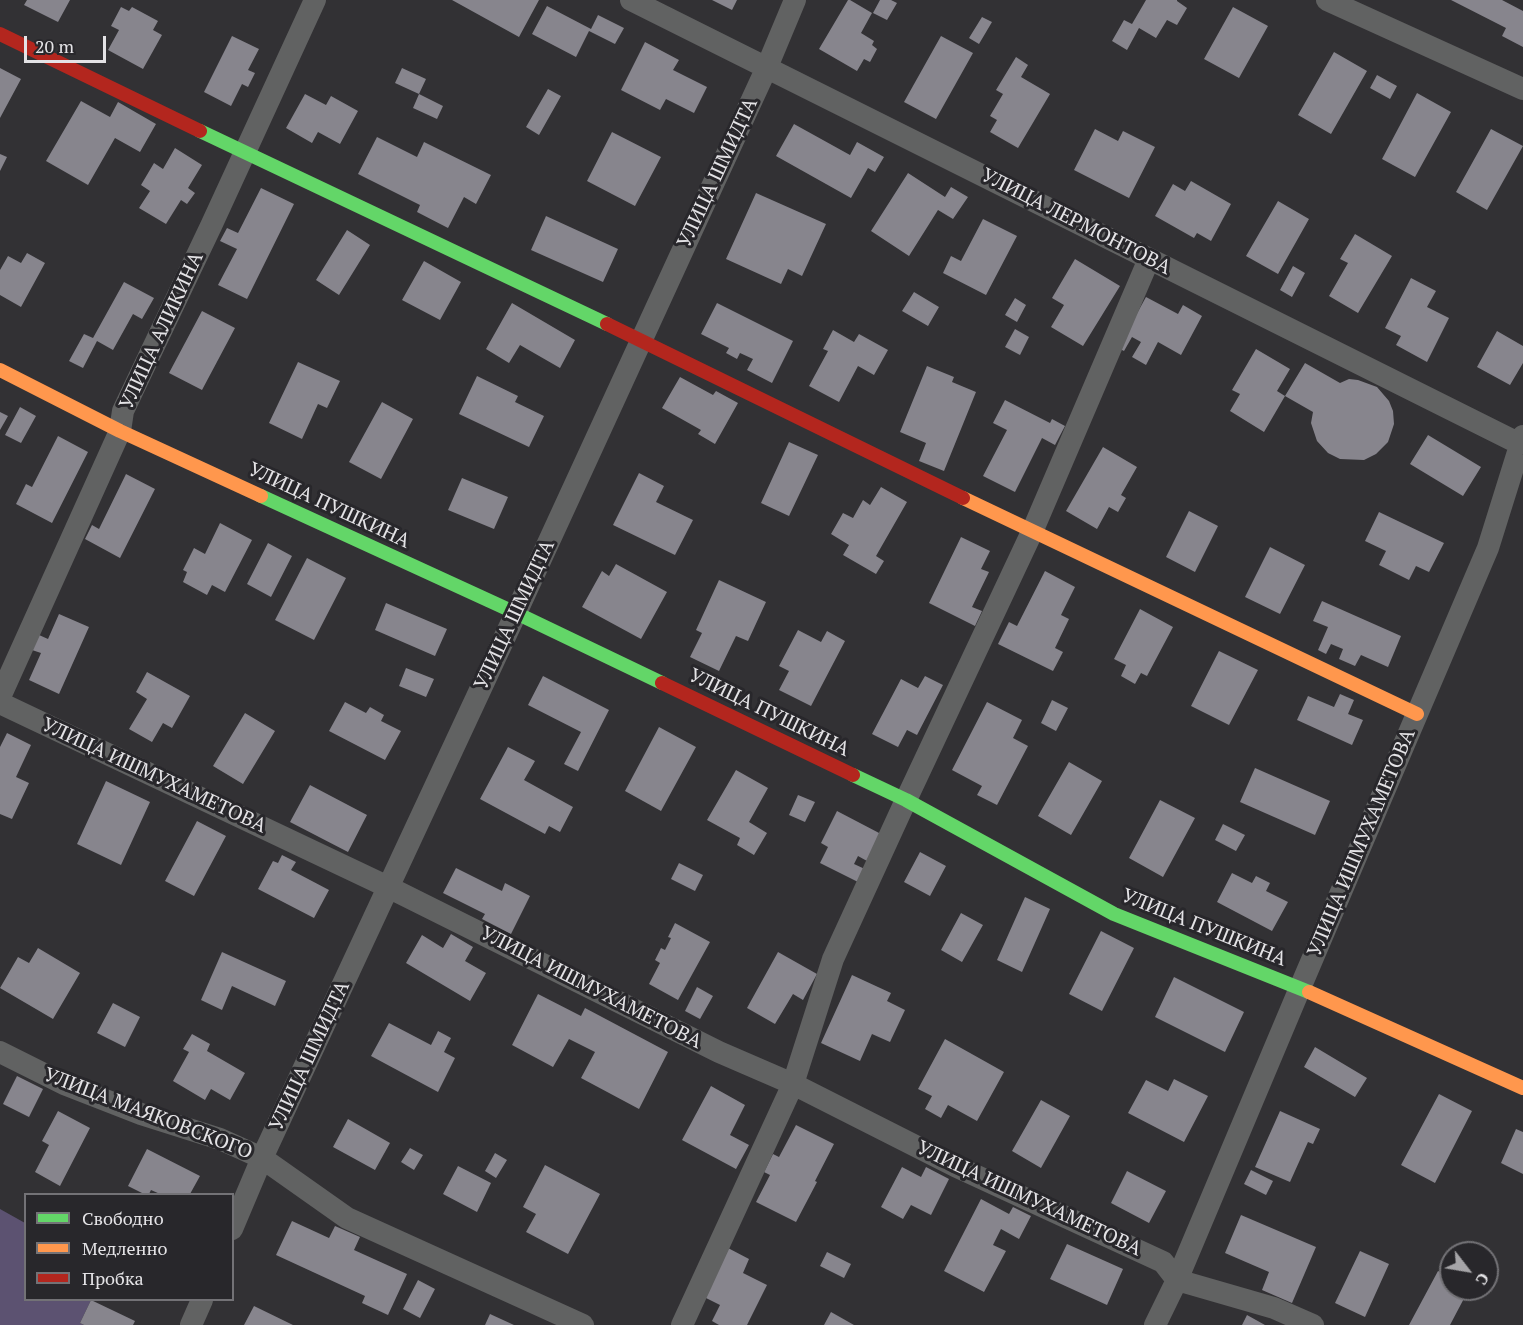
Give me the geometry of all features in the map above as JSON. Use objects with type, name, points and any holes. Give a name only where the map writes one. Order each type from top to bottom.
[{"type":"street","name":"УЛИЦА АЛИКИНА","points":[[0,697],[120,431],[123,411],[315,0]]},
{"type":"street","name":"УЛИЦА ЛЕРМОНТОВА","points":[[631,0],[1149,259],[1521,440]]},
{"type":"street","name":"УЛИЦА ШМИДТА","points":[[234,1224],[262,1158],[642,340],[795,0]]},
{"type":"street","points":[[1327,0],[1523,89]]},
{"type":"street","points":[[0,34],[245,153],[642,340],[1032,532],[1417,714]]},
{"type":"street","points":[[682,1325],[793,1084],[833,959],[1032,532],[1149,259]]},
{"type":"street","name":"УЛИЦА ПУШКИНА","points":[[0,370],[120,431],[516,613],[906,800],[1114,914],[1299,988],[1523,1088]]},
{"type":"street","name":"УЛИЦА ИШМУХАМЕТОВА","points":[[1155,1325],[1177,1280],[1299,988],[1488,548],[1521,440]]},
{"type":"street","name":"УЛИЦА ИШМУХАМЕТОВА","points":[[0,703],[388,887],[719,1052],[793,1084],[955,1166],[1163,1262],[1177,1280],[1274,1308],[1313,1325]]},
{"type":"street","name":"УЛИЦА МАЯКОВСКОГО","points":[[0,1052],[64,1084],[141,1114],[220,1139],[262,1158],[347,1218],[583,1325]]},
{"type":"street","points":[[191,1325],[201,1301]]},
{"type":"shaded area","points":[[0,1209],[24,1222],[24,1301],[91,1301],[80,1323],[84,1325],[0,1325]]},
{"type":"building","points":[[27,0],[70,0],[58,22],[24,5]]},
{"type":"building","points":[[452,0],[539,0],[519,37]]},
{"type":"building","points":[[712,0],[737,0],[732,10]]},
{"type":"building","points":[[848,0],[872,13],[861,33],[874,41],[872,45],[877,49],[870,62],[864,59],[857,71],[819,49]]},
{"type":"building","points":[[880,0],[891,0],[897,3],[887,20],[873,13]]},
{"type":"building","points":[[1146,0],[1177,0],[1187,8],[1177,25],[1167,20],[1156,38],[1139,28],[1127,50],[1112,41],[1124,20],[1132,24]]},
{"type":"building","points":[[1451,0],[1502,0],[1523,11],[1523,47],[1502,36],[1506,28]]},
{"type":"building","points":[[547,6],[591,29],[598,15],[624,28],[615,44],[589,31],[576,57],[532,34]]},
{"type":"building","points":[[121,7],[129,11],[132,7],[158,21],[153,30],[162,35],[143,69],[108,50],[119,30],[111,26]]},
{"type":"building","points":[[1233,7],[1268,26],[1239,78],[1204,59]]},
{"type":"building","points":[[982,17],[992,22],[979,44],[969,38]]},
{"type":"building","points":[[232,36],[259,49],[248,70],[255,73],[248,87],[242,84],[231,106],[204,92]]},
{"type":"building","points":[[941,36],[973,53],[936,119],[904,102]]},
{"type":"building","points":[[645,42],[679,60],[673,70],[707,87],[694,113],[666,99],[660,110],[621,90]]},
{"type":"building","points":[[1334,52],[1367,71],[1331,134],[1298,115]]},
{"type":"building","points":[[1016,57],[1028,65],[1021,77],[1050,94],[1018,148],[990,132],[997,120],[990,116],[1003,94],[996,90]]},
{"type":"building","points":[[0,68],[21,79],[0,118]]},
{"type":"building","points":[[402,68],[426,79],[419,94],[395,83]]},
{"type":"building","points":[[1377,75],[1397,86],[1390,99],[1370,88]]},
{"type":"building","points":[[548,89],[561,96],[539,135],[526,127]]},
{"type":"building","points":[[1417,93],[1451,112],[1415,177],[1382,159]]},
{"type":"building","points":[[305,94],[326,105],[331,96],[358,111],[340,144],[318,132],[312,143],[286,128]]},
{"type":"building","points":[[419,94],[443,106],[437,119],[413,108]]},
{"type":"building","points":[[81,101],[110,117],[118,102],[156,124],[140,152],[115,138],[88,185],[46,161]]},
{"type":"building","points":[[794,124],[850,155],[857,142],[884,157],[875,172],[868,168],[851,198],[776,156]]},
{"type":"building","points":[[1095,129],[1118,141],[1123,131],[1155,147],[1129,198],[1074,170]]},
{"type":"building","points":[[1491,129],[1523,146],[1487,210],[1456,192]]},
{"type":"building","points":[[612,132],[661,157],[635,206],[587,181]]},
{"type":"building","points":[[377,137],[417,157],[424,142],[491,175],[476,204],[464,197],[448,228],[417,212],[420,205],[358,174]]},
{"type":"building","points":[[175,148],[202,165],[188,188],[195,193],[187,204],[181,200],[166,224],[139,208],[150,191],[141,185],[154,163],[163,169]]},
{"type":"building","points":[[0,154],[7,157],[0,171]]},
{"type":"building","points":[[908,173],[945,197],[951,187],[968,197],[953,219],[938,210],[909,256],[871,231]]},
{"type":"building","points":[[1191,181],[1231,204],[1211,241],[1197,233],[1194,238],[1155,216],[1173,184],[1185,191]]},
{"type":"building","points":[[261,188],[294,204],[247,299],[218,285],[237,249],[220,241],[227,228],[238,233]]},
{"type":"building","points":[[756,193],[826,224],[802,276],[788,269],[781,284],[726,259]]},
{"type":"building","points":[[1278,201],[1309,219],[1278,274],[1246,256]]},
{"type":"building","points":[[546,216],[618,249],[603,282],[531,250]]},
{"type":"building","points":[[983,219],[1017,236],[986,295],[943,273],[951,256],[961,261]]},
{"type":"building","points":[[347,230],[370,245],[339,295],[316,280]]},
{"type":"building","points":[[1355,234],[1392,256],[1358,313],[1329,296],[1348,263],[1340,259]]},
{"type":"building","points":[[27,253],[45,263],[21,307],[0,295],[0,270],[8,256],[21,263]]},
{"type":"building","points":[[1075,259],[1120,286],[1083,346],[1051,327],[1064,305],[1052,298]]},
{"type":"building","points":[[424,261],[461,282],[440,320],[402,300]]},
{"type":"building","points":[[1293,266],[1305,273],[1292,297],[1280,290]]},
{"type":"building","points":[[1411,278],[1436,291],[1427,307],[1449,318],[1427,362],[1396,345],[1401,336],[1385,328]]},
{"type":"building","points":[[124,282],[154,298],[142,319],[133,314],[113,350],[97,341],[83,368],[69,361],[84,334],[93,338]]},
{"type":"building","points":[[914,292],[939,307],[928,326],[902,311]]},
{"type":"building","points":[[1146,297],[1178,314],[1183,305],[1202,316],[1181,355],[1158,342],[1146,365],[1132,357],[1141,342],[1132,337],[1124,351],[1118,348]]},
{"type":"building","points":[[1015,298],[1026,305],[1017,322],[1005,315]]},
{"type":"building","points":[[512,303],[575,340],[560,368],[520,345],[509,363],[486,349]]},
{"type":"building","points":[[717,303],[793,341],[772,383],[747,370],[753,359],[740,353],[737,359],[726,353],[729,348],[701,334]]},
{"type":"building","points":[[202,311],[235,328],[202,390],[169,373]]},
{"type":"building","points":[[1015,329],[1029,337],[1020,355],[1005,347]]},
{"type":"building","points":[[833,330],[854,342],[859,334],[888,350],[874,375],[858,366],[839,402],[809,386],[828,351],[823,349]]},
{"type":"building","points":[[1497,331],[1523,346],[1523,363],[1510,385],[1477,367]]},
{"type":"building","points":[[1256,349],[1290,369],[1277,391],[1285,396],[1264,432],[1230,411],[1240,394],[1232,390]]},
{"type":"building","points":[[298,362],[340,381],[327,408],[318,404],[302,439],[269,423]]},
{"type":"building","points":[[1305,363],[1340,383],[1349,379],[1377,387],[1389,401],[1394,424],[1388,442],[1376,454],[1364,460],[1340,459],[1328,453],[1317,441],[1311,423],[1313,412],[1285,396]]},
{"type":"building","points":[[927,366],[954,377],[952,382],[976,392],[944,471],[919,461],[926,443],[900,432]]},
{"type":"building","points":[[477,376],[518,396],[515,402],[544,416],[529,447],[459,414]]},
{"type":"building","points":[[680,377],[713,395],[716,391],[738,403],[715,444],[698,434],[701,430],[662,408]]},
{"type":"building","points":[[1005,400],[1050,423],[1052,419],[1065,426],[1055,445],[1042,438],[1015,492],[983,476],[1007,430],[993,423]]},
{"type":"building","points":[[382,402],[413,419],[381,479],[349,462]]},
{"type":"building","points":[[20,407],[36,416],[21,443],[5,435]]},
{"type":"building","points":[[0,412],[8,416],[0,430]]},
{"type":"building","points":[[1428,435],[1481,467],[1463,496],[1410,464]]},
{"type":"building","points":[[58,436],[88,452],[52,523],[16,504],[26,484],[32,487]]},
{"type":"building","points":[[789,442],[818,455],[789,516],[761,503]]},
{"type":"building","points":[[1103,447],[1137,467],[1121,495],[1126,498],[1118,512],[1109,507],[1097,529],[1066,511]]},
{"type":"building","points":[[639,473],[664,486],[656,502],[693,520],[675,555],[613,525]]},
{"type":"building","points":[[126,474],[155,489],[120,558],[85,539],[92,525],[99,529]]},
{"type":"building","points":[[462,478],[508,497],[494,529],[448,510]]},
{"type":"building","points":[[881,487],[907,502],[876,556],[884,561],[876,574],[843,555],[849,545],[831,534],[843,513],[853,518],[863,500],[870,505]]},
{"type":"building","points":[[1189,511],[1218,526],[1195,572],[1166,557]]},
{"type":"building","points":[[1379,512],[1444,543],[1429,572],[1416,566],[1409,580],[1379,565],[1386,551],[1365,541]]},
{"type":"building","points":[[220,523],[252,540],[225,592],[212,585],[207,595],[183,582],[187,572],[183,570],[194,548],[205,554]]},
{"type":"building","points":[[961,537],[990,551],[981,569],[989,572],[972,607],[982,611],[975,626],[929,603]]},
{"type":"building","points":[[268,543],[292,556],[271,597],[247,584]]},
{"type":"building","points":[[1270,547],[1305,565],[1280,614],[1245,597]]},
{"type":"building","points":[[307,558],[346,578],[314,640],[275,620]]},
{"type":"building","points":[[616,564],[667,592],[641,639],[582,607],[602,571],[609,576]]},
{"type":"building","points":[[1045,571],[1075,587],[1061,615],[1069,619],[1055,648],[1063,652],[1053,671],[998,644],[1009,622],[1017,626]]},
{"type":"building","points":[[719,580],[766,602],[748,641],[736,636],[719,671],[690,657],[702,633],[696,630]]},
{"type":"building","points":[[1322,601],[1401,636],[1388,667],[1361,655],[1355,666],[1339,659],[1343,649],[1331,644],[1326,654],[1318,650],[1328,627],[1313,621]]},
{"type":"building","points":[[386,603],[447,629],[435,656],[375,630]]},
{"type":"building","points":[[1140,609],[1173,627],[1147,676],[1141,673],[1135,684],[1121,676],[1126,665],[1114,659]]},
{"type":"building","points":[[59,614],[89,627],[59,694],[29,680],[41,653],[32,650],[39,635],[48,639]]},
{"type":"building","points":[[798,630],[821,642],[827,631],[845,641],[811,706],[779,690],[789,671],[779,666]]},
{"type":"building","points":[[1219,651],[1258,670],[1229,725],[1191,706]]},
{"type":"building","points":[[406,668],[434,679],[426,697],[399,686]]},
{"type":"building","points":[[147,672],[190,696],[172,728],[163,723],[152,742],[129,729],[147,699],[136,692]]},
{"type":"building","points":[[543,676],[609,710],[578,771],[564,764],[581,732],[528,705]]},
{"type":"building","points":[[925,676],[943,685],[917,735],[907,730],[898,747],[872,734],[901,679],[918,688]]},
{"type":"building","points":[[1340,694],[1354,700],[1348,714],[1363,720],[1352,745],[1297,720],[1308,696],[1334,707]]},
{"type":"building","points":[[1052,700],[1068,708],[1056,731],[1041,723]]},
{"type":"building","points":[[345,702],[366,713],[370,707],[384,715],[381,721],[401,731],[385,760],[329,731]]},
{"type":"building","points":[[987,702],[1022,720],[1013,738],[1028,746],[997,805],[977,795],[982,786],[952,770]]},
{"type":"building","points":[[245,713],[275,731],[243,784],[213,766]]},
{"type":"building","points":[[659,727],[696,747],[661,811],[625,791]]},
{"type":"building","points":[[7,733],[31,745],[16,777],[29,783],[12,819],[0,814],[0,747]]},
{"type":"building","points":[[508,747],[535,761],[524,780],[573,807],[560,832],[549,826],[545,834],[480,799]]},
{"type":"building","points":[[1069,762],[1102,781],[1071,835],[1038,816]]},
{"type":"building","points":[[1255,768],[1330,801],[1315,835],[1240,802]]},
{"type":"building","points":[[736,770],[768,788],[749,822],[767,833],[754,855],[737,845],[740,838],[707,820]]},
{"type":"building","points":[[106,781],[150,802],[121,865],[77,844]]},
{"type":"building","points":[[310,785],[367,815],[348,852],[290,822]]},
{"type":"building","points":[[798,795],[815,802],[805,822],[789,815]]},
{"type":"building","points":[[1160,800],[1195,818],[1163,877],[1129,858]]},
{"type":"building","points":[[837,811],[881,834],[867,861],[858,856],[854,864],[867,870],[860,883],[820,863],[828,847],[821,843]]},
{"type":"building","points":[[197,821],[226,836],[194,896],[165,881]]},
{"type":"building","points":[[1223,824],[1245,835],[1236,851],[1215,840]]},
{"type":"building","points":[[920,852],[946,866],[930,896],[904,882]]},
{"type":"building","points":[[282,855],[296,862],[291,870],[329,890],[314,918],[258,889],[273,861],[278,863]]},
{"type":"building","points":[[679,863],[703,875],[695,891],[671,879]]},
{"type":"building","points":[[456,868],[502,891],[505,883],[530,896],[511,934],[482,919],[485,914],[443,893]]},
{"type":"building","points":[[1232,873],[1252,883],[1256,876],[1270,883],[1266,891],[1288,902],[1272,931],[1217,902]]},
{"type":"building","points":[[1025,897],[1050,909],[1022,972],[997,960]]},
{"type":"building","points":[[961,913],[983,925],[962,962],[941,950]]},
{"type":"building","points":[[675,923],[710,942],[678,1000],[649,984],[660,963],[655,960],[661,948],[665,950]]},
{"type":"building","points":[[1101,931],[1134,948],[1102,1011],[1069,994]]},
{"type":"building","points":[[451,934],[473,947],[465,961],[486,973],[470,1001],[406,963],[422,935],[443,948]]},
{"type":"building","points":[[38,948],[80,973],[53,1019],[0,988],[18,957],[29,963]]},
{"type":"building","points":[[222,952],[286,981],[275,1006],[232,986],[222,1010],[201,1000]]},
{"type":"building","points":[[778,952],[817,974],[803,1000],[793,994],[775,1024],[747,1008]]},
{"type":"building","points":[[852,975],[891,993],[887,1001],[905,1010],[890,1042],[872,1034],[860,1061],[821,1043]]},
{"type":"building","points":[[1174,977],[1244,1012],[1225,1052],[1155,1017]]},
{"type":"building","points":[[697,987],[713,996],[700,1019],[685,1011]]},
{"type":"building","points":[[538,994],[581,1016],[585,1008],[668,1052],[639,1109],[581,1078],[595,1052],[569,1039],[553,1067],[512,1045]]},
{"type":"building","points":[[113,1003],[140,1017],[125,1047],[97,1033]]},
{"type":"building","points":[[389,1023],[431,1045],[438,1031],[451,1038],[444,1052],[455,1058],[438,1092],[371,1056]]},
{"type":"building","points":[[192,1034],[210,1044],[207,1051],[245,1073],[230,1100],[211,1089],[205,1100],[173,1081],[189,1052],[183,1049]]},
{"type":"building","points":[[945,1039],[1004,1072],[977,1121],[948,1105],[941,1118],[925,1109],[932,1096],[918,1089]]},
{"type":"building","points":[[1315,1047],[1367,1078],[1355,1097],[1304,1067]]},
{"type":"building","points":[[17,1076],[43,1089],[29,1117],[3,1104]]},
{"type":"building","points":[[1174,1079],[1208,1096],[1184,1142],[1128,1113],[1146,1080],[1168,1091]]},
{"type":"building","points":[[711,1086],[745,1105],[730,1135],[749,1145],[736,1169],[682,1140]]},
{"type":"building","points":[[1439,1094],[1472,1111],[1435,1183],[1401,1165]]},
{"type":"building","points":[[1041,1100],[1070,1116],[1041,1168],[1012,1151]]},
{"type":"building","points":[[58,1111],[90,1128],[60,1186],[35,1172],[49,1145],[42,1141]]},
{"type":"building","points":[[1280,1111],[1320,1129],[1313,1144],[1308,1142],[1290,1182],[1255,1167]]},
{"type":"building","points":[[348,1119],[390,1143],[375,1170],[333,1147]]},
{"type":"building","points":[[796,1125],[834,1144],[796,1222],[756,1202],[770,1175],[764,1172],[773,1154],[779,1157]]},
{"type":"building","points":[[1516,1129],[1523,1132],[1523,1174],[1501,1163]]},
{"type":"building","points":[[410,1148],[423,1155],[414,1170],[401,1162]]},
{"type":"building","points":[[147,1149],[200,1176],[191,1193],[158,1193],[151,1190],[150,1193],[142,1193],[128,1186]]},
{"type":"building","points":[[495,1153],[507,1160],[496,1178],[485,1171]]},
{"type":"building","points":[[545,1165],[600,1194],[568,1254],[526,1232],[536,1214],[523,1207]]},
{"type":"building","points":[[458,1166],[491,1183],[477,1212],[443,1194]]},
{"type":"building","points":[[902,1167],[921,1177],[926,1167],[949,1179],[931,1215],[911,1205],[903,1219],[881,1207]]},
{"type":"building","points":[[1251,1170],[1273,1181],[1266,1195],[1244,1184]]},
{"type":"building","points":[[1127,1171],[1166,1191],[1149,1223],[1111,1203]]},
{"type":"building","points":[[981,1199],[1009,1214],[1013,1207],[1031,1216],[1019,1239],[1001,1229],[993,1245],[1006,1251],[984,1292],[944,1271]]},
{"type":"building","points":[[1241,1215],[1316,1247],[1292,1303],[1262,1290],[1269,1272],[1225,1253]]},
{"type":"building","points":[[292,1221],[329,1238],[335,1226],[360,1237],[354,1250],[407,1274],[388,1315],[362,1303],[365,1296],[276,1255]]},
{"type":"building","points":[[1067,1244],[1123,1269],[1107,1305],[1050,1279]]},
{"type":"building","points":[[728,1248],[749,1259],[743,1273],[767,1285],[747,1325],[719,1325],[712,1321],[720,1305],[704,1297]]},
{"type":"building","points":[[1360,1251],[1389,1264],[1365,1317],[1335,1303]]},
{"type":"building","points":[[827,1252],[851,1264],[844,1278],[820,1266]]},
{"type":"building","points":[[1439,1271],[1439,1301],[1463,1301],[1450,1325],[1409,1325]]},
{"type":"building","points":[[418,1280],[435,1289],[420,1318],[403,1309]]},
{"type":"building","points":[[91,1301],[135,1321],[133,1325],[84,1325],[80,1323]]},
{"type":"building","points":[[254,1306],[293,1325],[244,1325]]},
{"type":"building","points":[[831,1312],[854,1325],[824,1325]]},
{"type":"building","points":[[490,1314],[514,1325],[485,1325]]},
{"type":"building","points":[[1247,1315],[1265,1325],[1242,1325]]},
{"type":"traffic: fast","points":[[200,131],[607,324]]},
{"type":"traffic: fast","points":[[261,496],[662,683]]},
{"type":"traffic: fast","points":[[853,775],[906,800],[1114,914],[1309,992]]},
{"type":"traffic: slow","points":[[0,370],[120,431],[261,496]]},
{"type":"traffic: slow","points":[[963,498],[1417,714]]},
{"type":"traffic: slow","points":[[1309,992],[1523,1088]]},
{"type":"traffic: jam","points":[[0,34],[200,131]]},
{"type":"traffic: jam","points":[[607,324],[963,498]]},
{"type":"traffic: jam","points":[[662,683],[853,775]]}]
